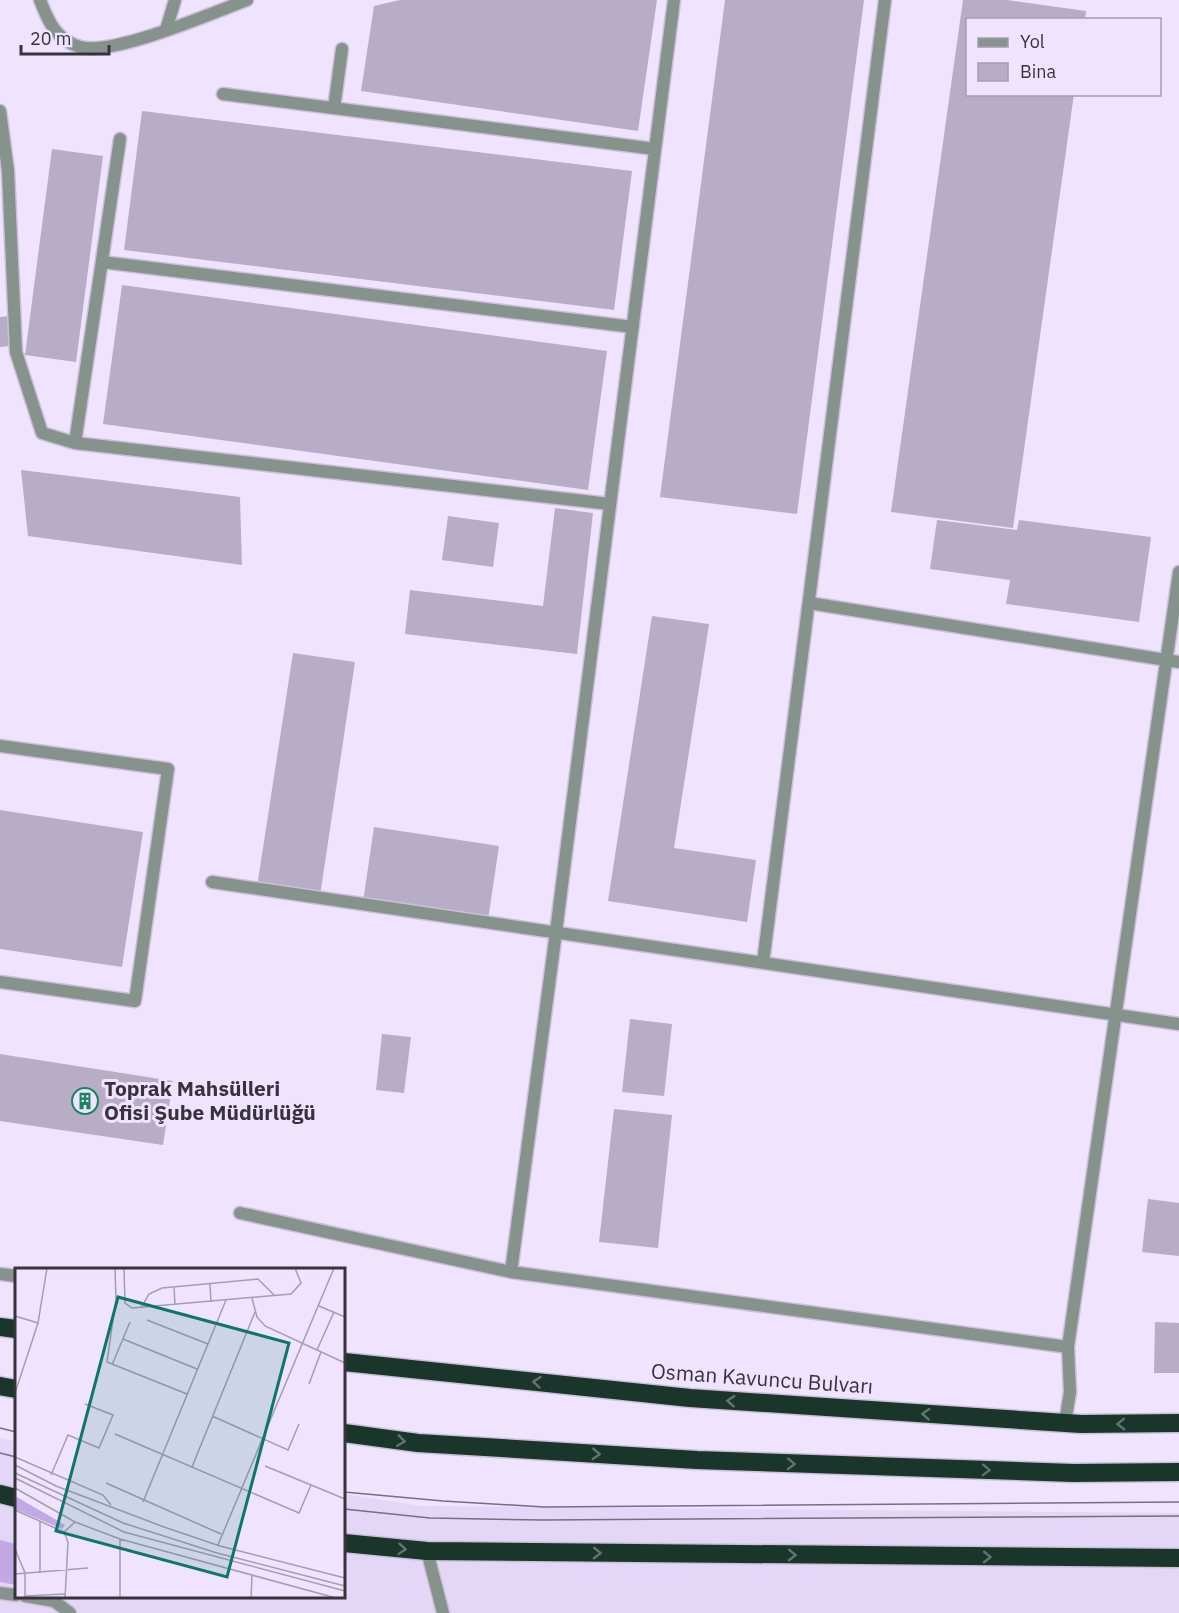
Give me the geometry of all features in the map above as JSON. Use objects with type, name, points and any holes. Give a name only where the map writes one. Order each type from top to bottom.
[{"type":"highway","points":[[0,1327],[15,1329]]},
{"type":"highway","name":"Osman Kavuncu Bulvarı","points":[[345,1362],[690,1398],[1065,1423],[1179,1423]]},
{"type":"highway","points":[[0,1386],[15,1389]]},
{"type":"highway","points":[[345,1433],[418,1443],[697,1460],[1073,1473],[1179,1472]]},
{"type":"highway","points":[[0,1494],[15,1498]]},
{"type":"highway","points":[[345,1544],[427,1551],[1179,1558]]},
{"type":"street","points":[[40,0],[50,25],[63,38],[80,47],[104,48],[166,30],[247,0]]},
{"type":"street","points":[[166,30],[175,0]]},
{"type":"street","points":[[511,1272],[674,0]]},
{"type":"street","points":[[763,963],[885,0]]},
{"type":"street","points":[[334,108],[342,49]]},
{"type":"street","points":[[223,94],[655,149]]},
{"type":"street","points":[[0,111],[8,171],[16,352],[42,434],[75,443],[610,504]]},
{"type":"street","points":[[75,443],[120,139]]},
{"type":"street","points":[[102,262],[633,327]]},
{"type":"street","points":[[1065,1423],[1070,1392],[1068,1347],[1116,1014],[1173,661],[1179,572]]},
{"type":"street","points":[[809,603],[1173,661]]},
{"type":"street","points":[[0,746],[168,769],[135,1001],[0,982]]},
{"type":"street","points":[[212,882],[1179,1024]]},
{"type":"street","points":[[240,1213],[511,1272],[1068,1347]]},
{"type":"street","points":[[0,1274],[15,1276]]},
{"type":"street","points":[[427,1551],[443,1613]]},
{"type":"street","points":[[0,1593],[15,1595]]},
{"type":"street","points":[[56,1599],[70,1613]]},
{"type":"shaded area","points":[[0,1438],[15,1441],[15,1598],[345,1598],[345,1494],[420,1506],[1179,1513],[1179,1613],[0,1613]]},
{"type":"shaded area","points":[[0,1540],[15,1544],[15,1585],[0,1582]]},
{"type":"building","points":[[400,0],[657,0],[638,131],[361,91],[374,6]]},
{"type":"building","points":[[725,0],[864,0],[797,514],[660,497]]},
{"type":"building","points":[[963,0],[1007,0],[1086,11],[1085,18],[966,18],[966,96],[1074,96],[1013,528],[891,512]]},
{"type":"building","points":[[142,111],[632,171],[614,310],[124,250]]},
{"type":"building","points":[[52,149],[103,156],[76,362],[25,355]]},
{"type":"building","points":[[122,285],[607,351],[588,490],[103,424]]},
{"type":"building","points":[[9,316],[10,346],[0,347],[0,317]]},
{"type":"building","points":[[21,470],[240,497],[242,565],[28,536]]},
{"type":"building","points":[[555,508],[593,513],[577,654],[405,634],[410,590],[543,606]]},
{"type":"building","points":[[448,516],[499,523],[493,567],[442,560]]},
{"type":"building","points":[[937,520],[1017,530],[1019,520],[1151,537],[1139,622],[1006,604],[1010,580],[930,569]]},
{"type":"building","points":[[652,616],[709,624],[674,848],[756,860],[747,922],[608,901]]},
{"type":"building","points":[[293,653],[355,662],[320,896],[257,887]]},
{"type":"building","points":[[0,810],[143,832],[122,967],[0,949]]},
{"type":"building","points":[[374,827],[499,846],[488,920],[363,902]]},
{"type":"building","points":[[630,1019],[672,1024],[664,1096],[622,1092]]},
{"type":"building","points":[[382,1034],[411,1037],[404,1093],[376,1090]]},
{"type":"building","name":"Toprak Mahsülleri Ofisi Şube Müdürlüğü","points":[[0,1054],[173,1081],[163,1145],[0,1121]]},
{"type":"building","points":[[614,1109],[672,1115],[658,1248],[599,1242]]},
{"type":"building","points":[[1148,1199],[1179,1203],[1179,1256],[1142,1252]]},
{"type":"building","points":[[1155,1322],[1179,1323],[1179,1373],[1154,1373]]},
{"type":"tram line","points":[[0,1428],[15,1432]]},
{"type":"tram line","points":[[0,1453],[15,1457]]},
{"type":"tram line","points":[[345,1492],[544,1507],[1179,1502]]},
{"type":"tram line","points":[[345,1509],[430,1518],[543,1520],[1179,1516]]},
{"type":"place","name":"Toprak Mahsülleri Ofisi Şube Müdürlüğü","points":[[85,1101]]}]
